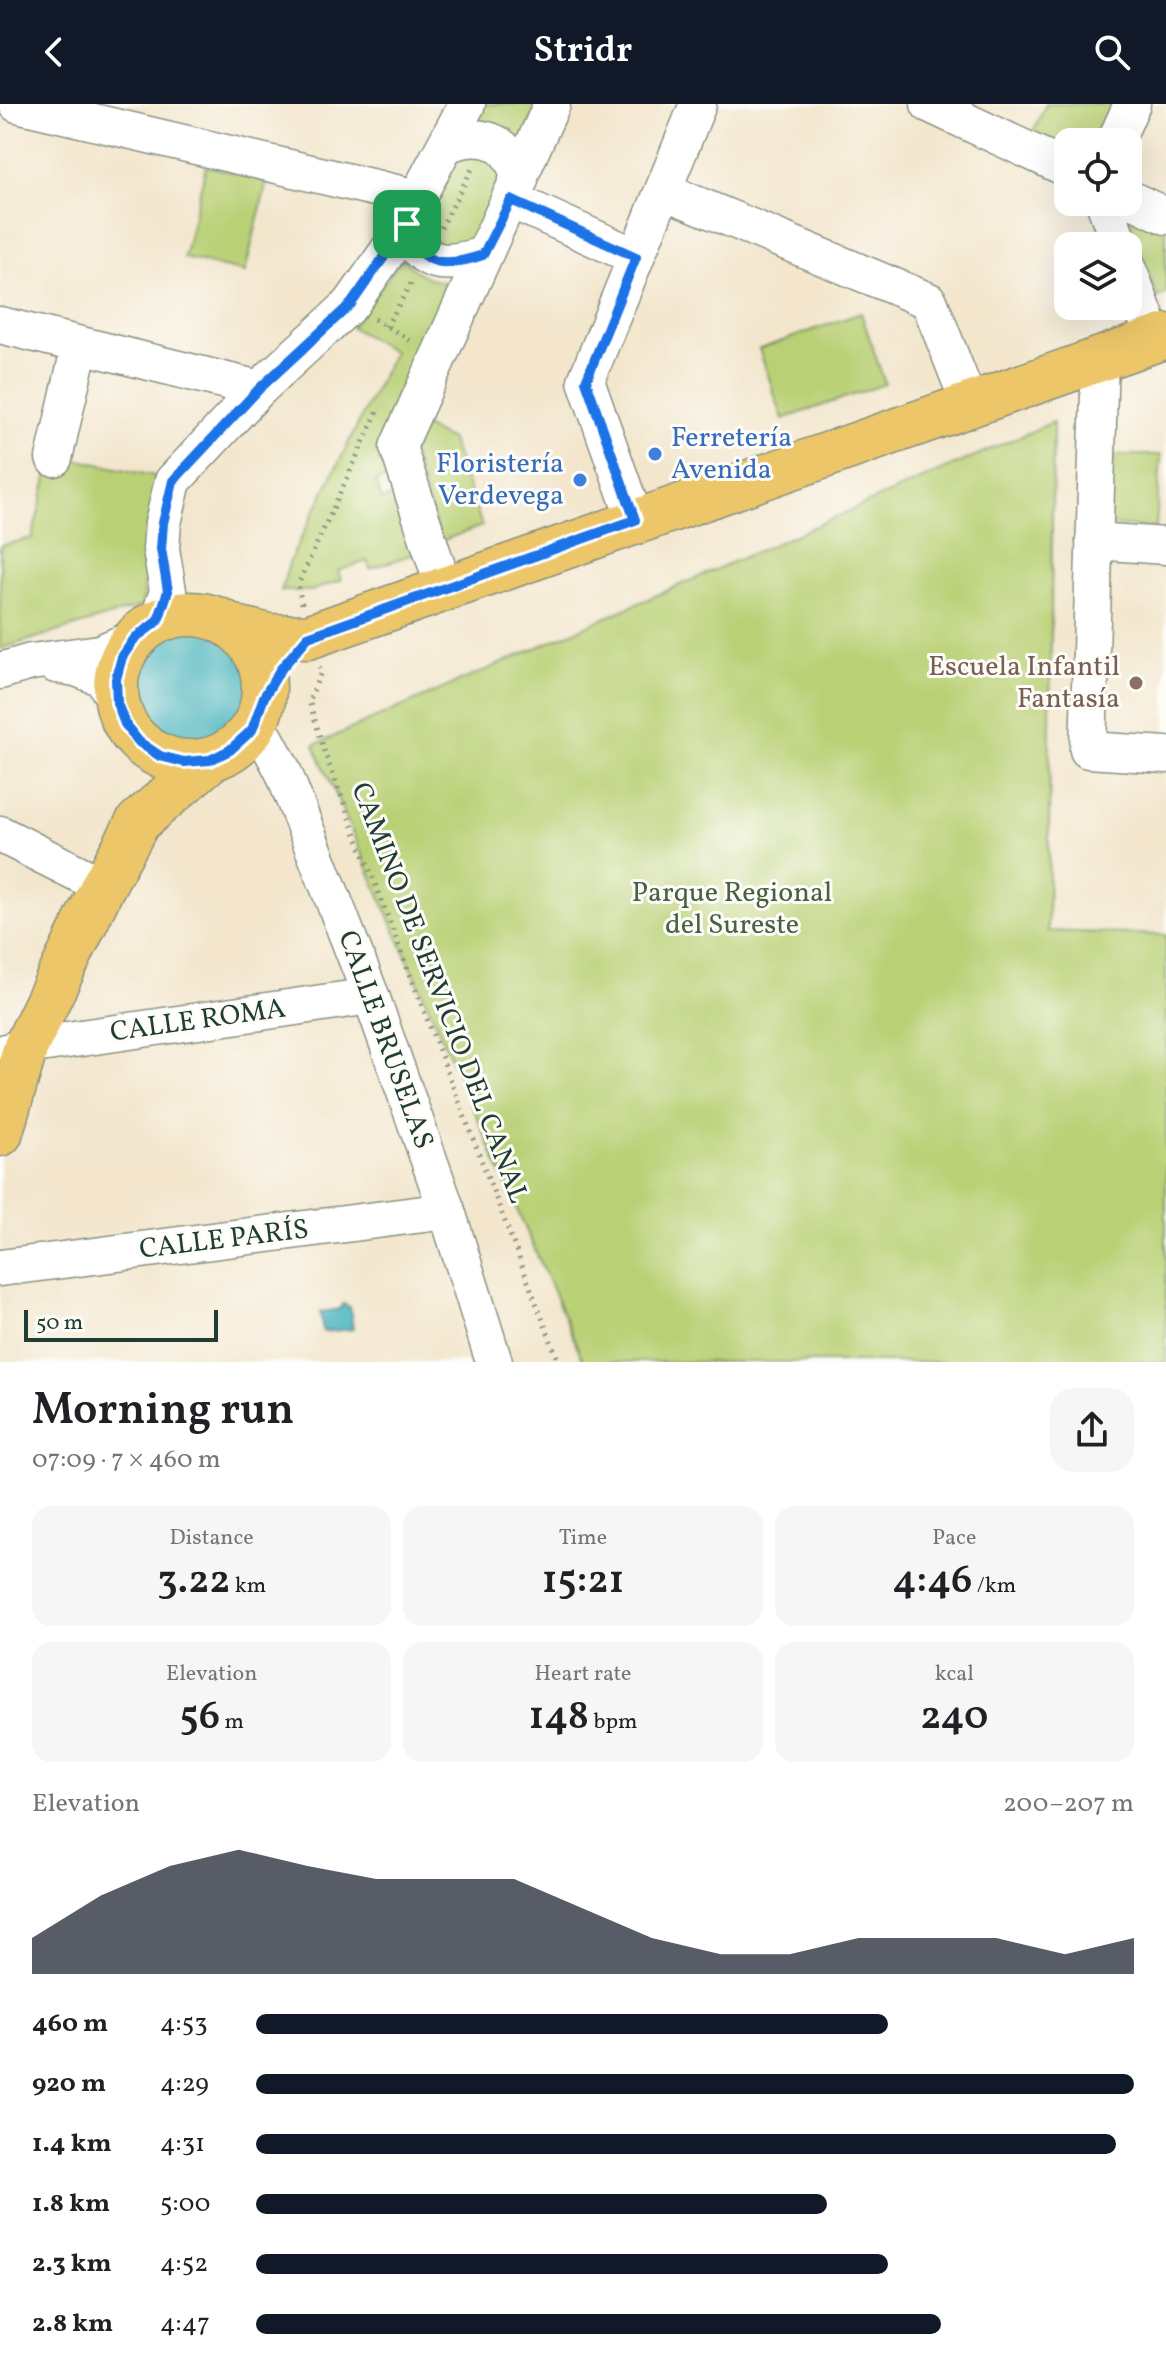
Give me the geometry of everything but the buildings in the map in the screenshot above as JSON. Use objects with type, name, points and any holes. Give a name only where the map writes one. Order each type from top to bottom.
[{"type":"main road","points":[[232,627],[269,636],[308,637],[1160,338]]},
{"type":"main road","points":[[210,760],[184,762],[160,756],[139,742],[125,724],[117,703],[116,679],[122,657],[146,630],[176,615],[195,614],[215,618],[232,627],[247,640],[258,658],[263,677],[258,714]]},
{"type":"main road","points":[[0,1134],[13,1050],[138,822],[210,760],[230,750],[258,714],[280,670],[308,637]]},
{"type":"main road","points":[[138,822],[139,742]]},
{"type":"street","points":[[17,104],[412,211]]},
{"type":"street","points":[[15,667],[100,653],[146,630],[168,591],[161,549],[163,523],[173,481],[259,389],[351,304],[412,211],[467,104]]},
{"type":"street","points":[[444,588],[398,447],[418,351],[483,255],[552,104]]},
{"type":"street","points":[[635,520],[586,381],[698,104]]},
{"type":"street","points":[[929,104],[1054,162]]},
{"type":"street","points":[[1121,128],[1132,104]]},
{"type":"street","points":[[448,144],[469,137],[485,139],[505,149],[515,162],[515,190]]},
{"type":"street","points":[[515,190],[636,257]]},
{"type":"street","points":[[664,191],[929,301],[969,403]]},
{"type":"street","points":[[1142,205],[1166,216]]},
{"type":"street","points":[[412,211],[410,237],[426,256],[440,262],[457,263],[483,255]]},
{"type":"street","points":[[1142,299],[1160,338]]},
{"type":"street","points":[[0,325],[259,389]]},
{"type":"street","points":[[54,458],[80,345]]},
{"type":"street","points":[[1100,358],[1088,750],[1166,755]]},
{"type":"street","points":[[1094,541],[1166,546]]},
{"type":"street","points":[[15,667],[76,668],[102,678],[117,703]]},
{"type":"street","name":"CALLE BRUSELAS","points":[[258,714],[371,996],[447,1211],[494,1362]]},
{"type":"street","points":[[0,834],[103,886]]},
{"type":"street","name":"CALLE ROMA","points":[[13,1050],[371,996]]},
{"type":"street","name":"CALLE PARÍS","points":[[0,1268],[447,1211]]},
{"type":"path","points":[[386,327],[485,139]]},
{"type":"path","points":[[351,304],[418,351]]},
{"type":"path","name":"CAMINO DE SERVICIO DEL CANAL","points":[[385,395],[298,585],[308,637],[321,672],[309,701],[327,759],[559,1362]]},
{"type":"green space","points":[[480,104],[537,104],[521,147],[472,122]]},
{"type":"green space","points":[[1046,104],[1114,104],[1104,128],[1054,128],[1054,144],[1032,134]]},
{"type":"green space","points":[[475,154],[491,161],[501,175],[477,235],[467,245],[439,244],[429,235],[426,219],[456,159]]},
{"type":"green space","points":[[206,166],[267,181],[245,272],[184,258]]},
{"type":"green space","points":[[1129,216],[1166,230],[1166,294],[1157,297],[1142,254],[1142,232],[1134,232]]},
{"type":"green space","points":[[402,259],[428,278],[460,285],[391,477],[376,482],[382,500],[397,495],[416,553],[370,569],[367,561],[338,571],[341,580],[311,591],[281,591],[290,560],[394,352],[351,327]]},
{"type":"green space","points":[[861,313],[885,384],[783,419],[759,349]]},
{"type":"green space","name":"Parque Regional del Sureste","points":[[1053,422],[1048,931],[1166,935],[1166,1362],[584,1362],[314,745]]},
{"type":"green space","points":[[424,427],[451,440],[482,526],[441,541],[412,452]]},
{"type":"green space","points":[[1113,455],[1161,455],[1156,528],[1108,525]]},
{"type":"green space","points":[[70,458],[159,477],[142,606],[0,649],[0,546],[32,538],[49,470],[66,474]]},
{"type":"water","points":[[191,629],[213,634],[232,646],[244,665],[249,687],[244,709],[232,728],[213,740],[191,745],[169,740],[150,728],[138,709],[133,687],[138,665],[150,646],[169,634]]},
{"type":"water","points":[[343,1304],[350,1307],[353,1329],[323,1332],[320,1312],[340,1309]]},
{"type":"place","name":"Ferretería Avenida","points":[[655,454]]},
{"type":"place","name":"Floristería Verdevega","points":[[580,480]]},
{"type":"place","name":"Escuela Infantil Fantasía","points":[[1136,683]]},
{"type":"route","points":[[511,200],[636,257],[586,381],[635,520],[308,637],[280,670],[264,697],[252,730],[230,750],[210,760],[184,762],[160,756],[139,742],[125,724],[117,703],[116,679],[122,657],[135,638],[158,621],[168,591],[161,549],[163,523],[173,481],[259,389],[351,304],[407,224],[410,237],[426,256],[440,262],[457,263],[483,255],[511,200]]}]
